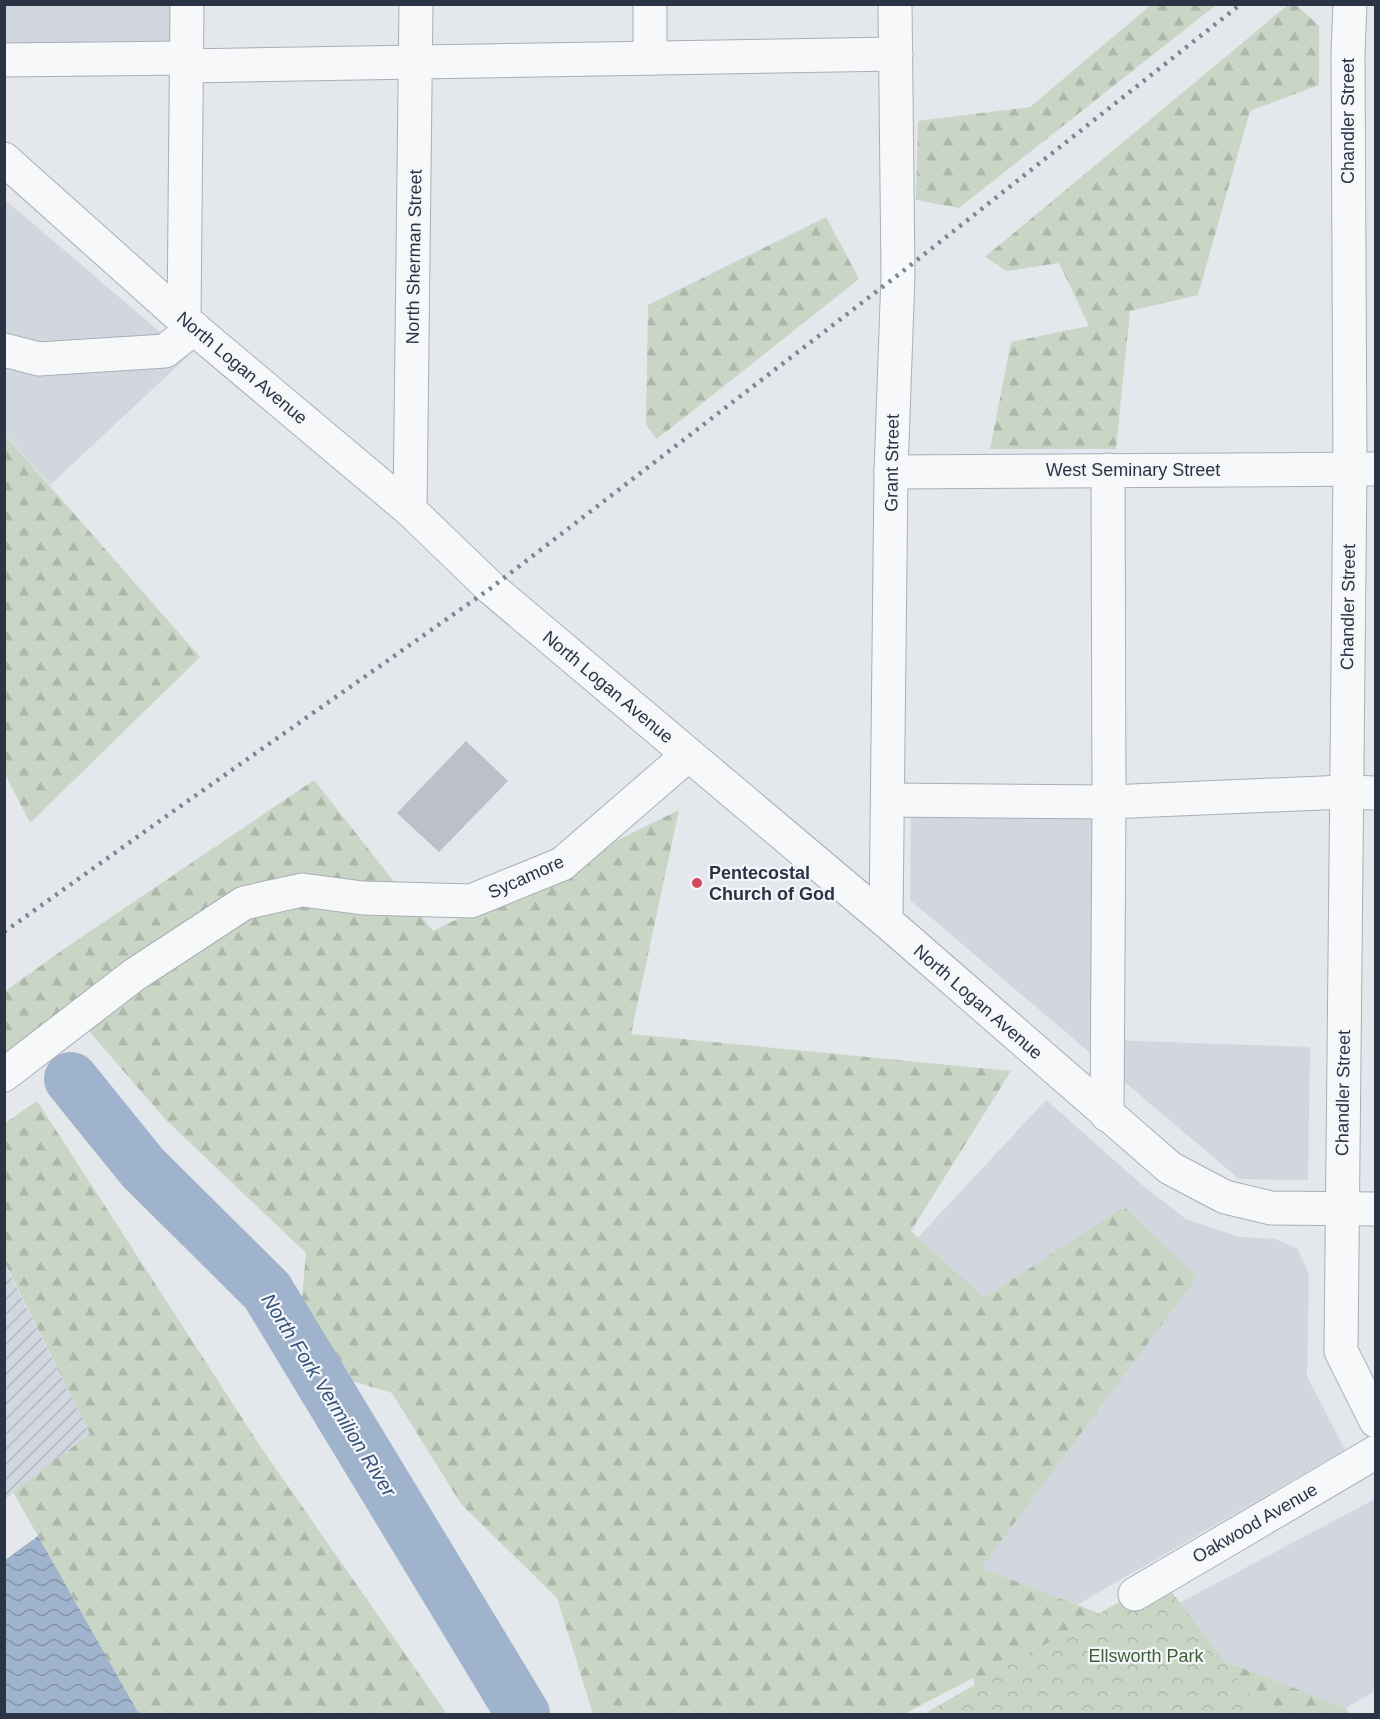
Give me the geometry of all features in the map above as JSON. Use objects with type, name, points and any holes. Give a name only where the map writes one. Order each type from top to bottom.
[{"type":"street","points":[[4,350],[39,359],[165,351],[189,324],[187,4]]},
{"type":"street","name":"North Sherman Street","points":[[410,510],[416,4]]},
{"type":"street","points":[[650,4],[650,58]]},
{"type":"street","name":"Grant Street","points":[[886,921],[891,472],[898,274],[896,4]]},
{"type":"street","name":"Chandler Street","points":[[1342,1209],[1360,792],[1363,469],[1362,53],[1350,4]]},
{"type":"street","points":[[4,60],[416,62],[896,54]]},
{"type":"street","name":"North Logan Avenue","points":[[4,159],[189,324],[410,510],[491,588],[886,921],[1170,1168],[1226,1197],[1271,1208],[1376,1209]]},
{"type":"street","name":"West Seminary Street","points":[[891,472],[1363,469]]},
{"type":"street","points":[[1107,1115],[1108,470]]},
{"type":"street","name":"Sycamore","points":[[4,1075],[134,975],[244,903],[302,890],[363,898],[471,901],[562,864],[688,755]]},
{"type":"street","points":[[888,800],[1109,802],[1360,792]]},
{"type":"street","points":[[1342,1209],[1341,1350],[1376,1421]]},
{"type":"street","name":"Oakwood Avenue","points":[[1135,1594],[1376,1452]]},
{"type":"shaded area","points":[[4,5],[187,5],[187,58],[5,60]]},
{"type":"shaded area","points":[[4,199],[188,356],[50,485],[5,434]]},
{"type":"shaded area","points":[[911,800],[1109,802],[1107,1040],[1310,1047],[1308,1180],[1239,1179],[910,900]]},
{"type":"shaded area","points":[[1046,1100],[1147,1189],[1186,1219],[1239,1237],[1276,1239],[1298,1249],[1309,1275],[1307,1376],[1345,1450],[1077,1605],[980,1568],[1160,1326],[1004,1328],[910,1246]]},
{"type":"shaded area","points":[[4,1263],[90,1434],[5,1499],[4,1499]]},
{"type":"shaded area","points":[[1375,1499],[1375,1691],[1346,1708],[1201,1652],[1172,1607]]},
{"type":"green space","points":[[1152,4],[1216,5],[959,208],[916,200],[918,121],[1030,107]]},
{"type":"green space","points":[[1289,4],[1296,5],[1319,26],[1319,85],[1250,111],[1198,295],[1130,311],[1116,449],[990,449],[1011,342],[1089,326],[1059,263],[1007,271],[985,257]]},
{"type":"green space","points":[[826,217],[859,279],[657,439],[646,425],[648,305]]},
{"type":"green space","points":[[4,434],[200,657],[30,823],[5,774]]},
{"type":"green space","points":[[314,780],[433,931],[679,810],[631,1034],[1011,1071],[911,1231],[984,1298],[1124,1207],[1197,1277],[981,1568],[1346,1708],[1350,1714],[984,1714],[973,1678],[904,1714],[593,1714],[557,1598],[461,1504],[392,1393],[296,1364],[306,1253],[165,1119],[89,1031],[5,1075],[4,992]]},
{"type":"green space","points":[[37,1101],[262,1449],[447,1714],[139,1714],[13,1492],[90,1434],[5,1263],[5,1123]]},
{"type":"green space","name":"Ellsworth Park","points":[[1161,1578],[1264,1714],[924,1714]]},
{"type":"water","points":[[38,1536],[139,1714],[5,1714],[5,1560]]},
{"type":"building","points":[[466,741],[508,781],[439,852],[397,813]]},
{"type":"waterway","name":"North Fork Vermilion River","points":[[71,1079],[143,1168],[267,1291],[523,1714]]},
{"type":"railway","points":[[4,932],[491,588],[898,275],[1241,4]]},
{"type":"place","name":"Pentecostal Church of God","points":[[697,883]]}]
